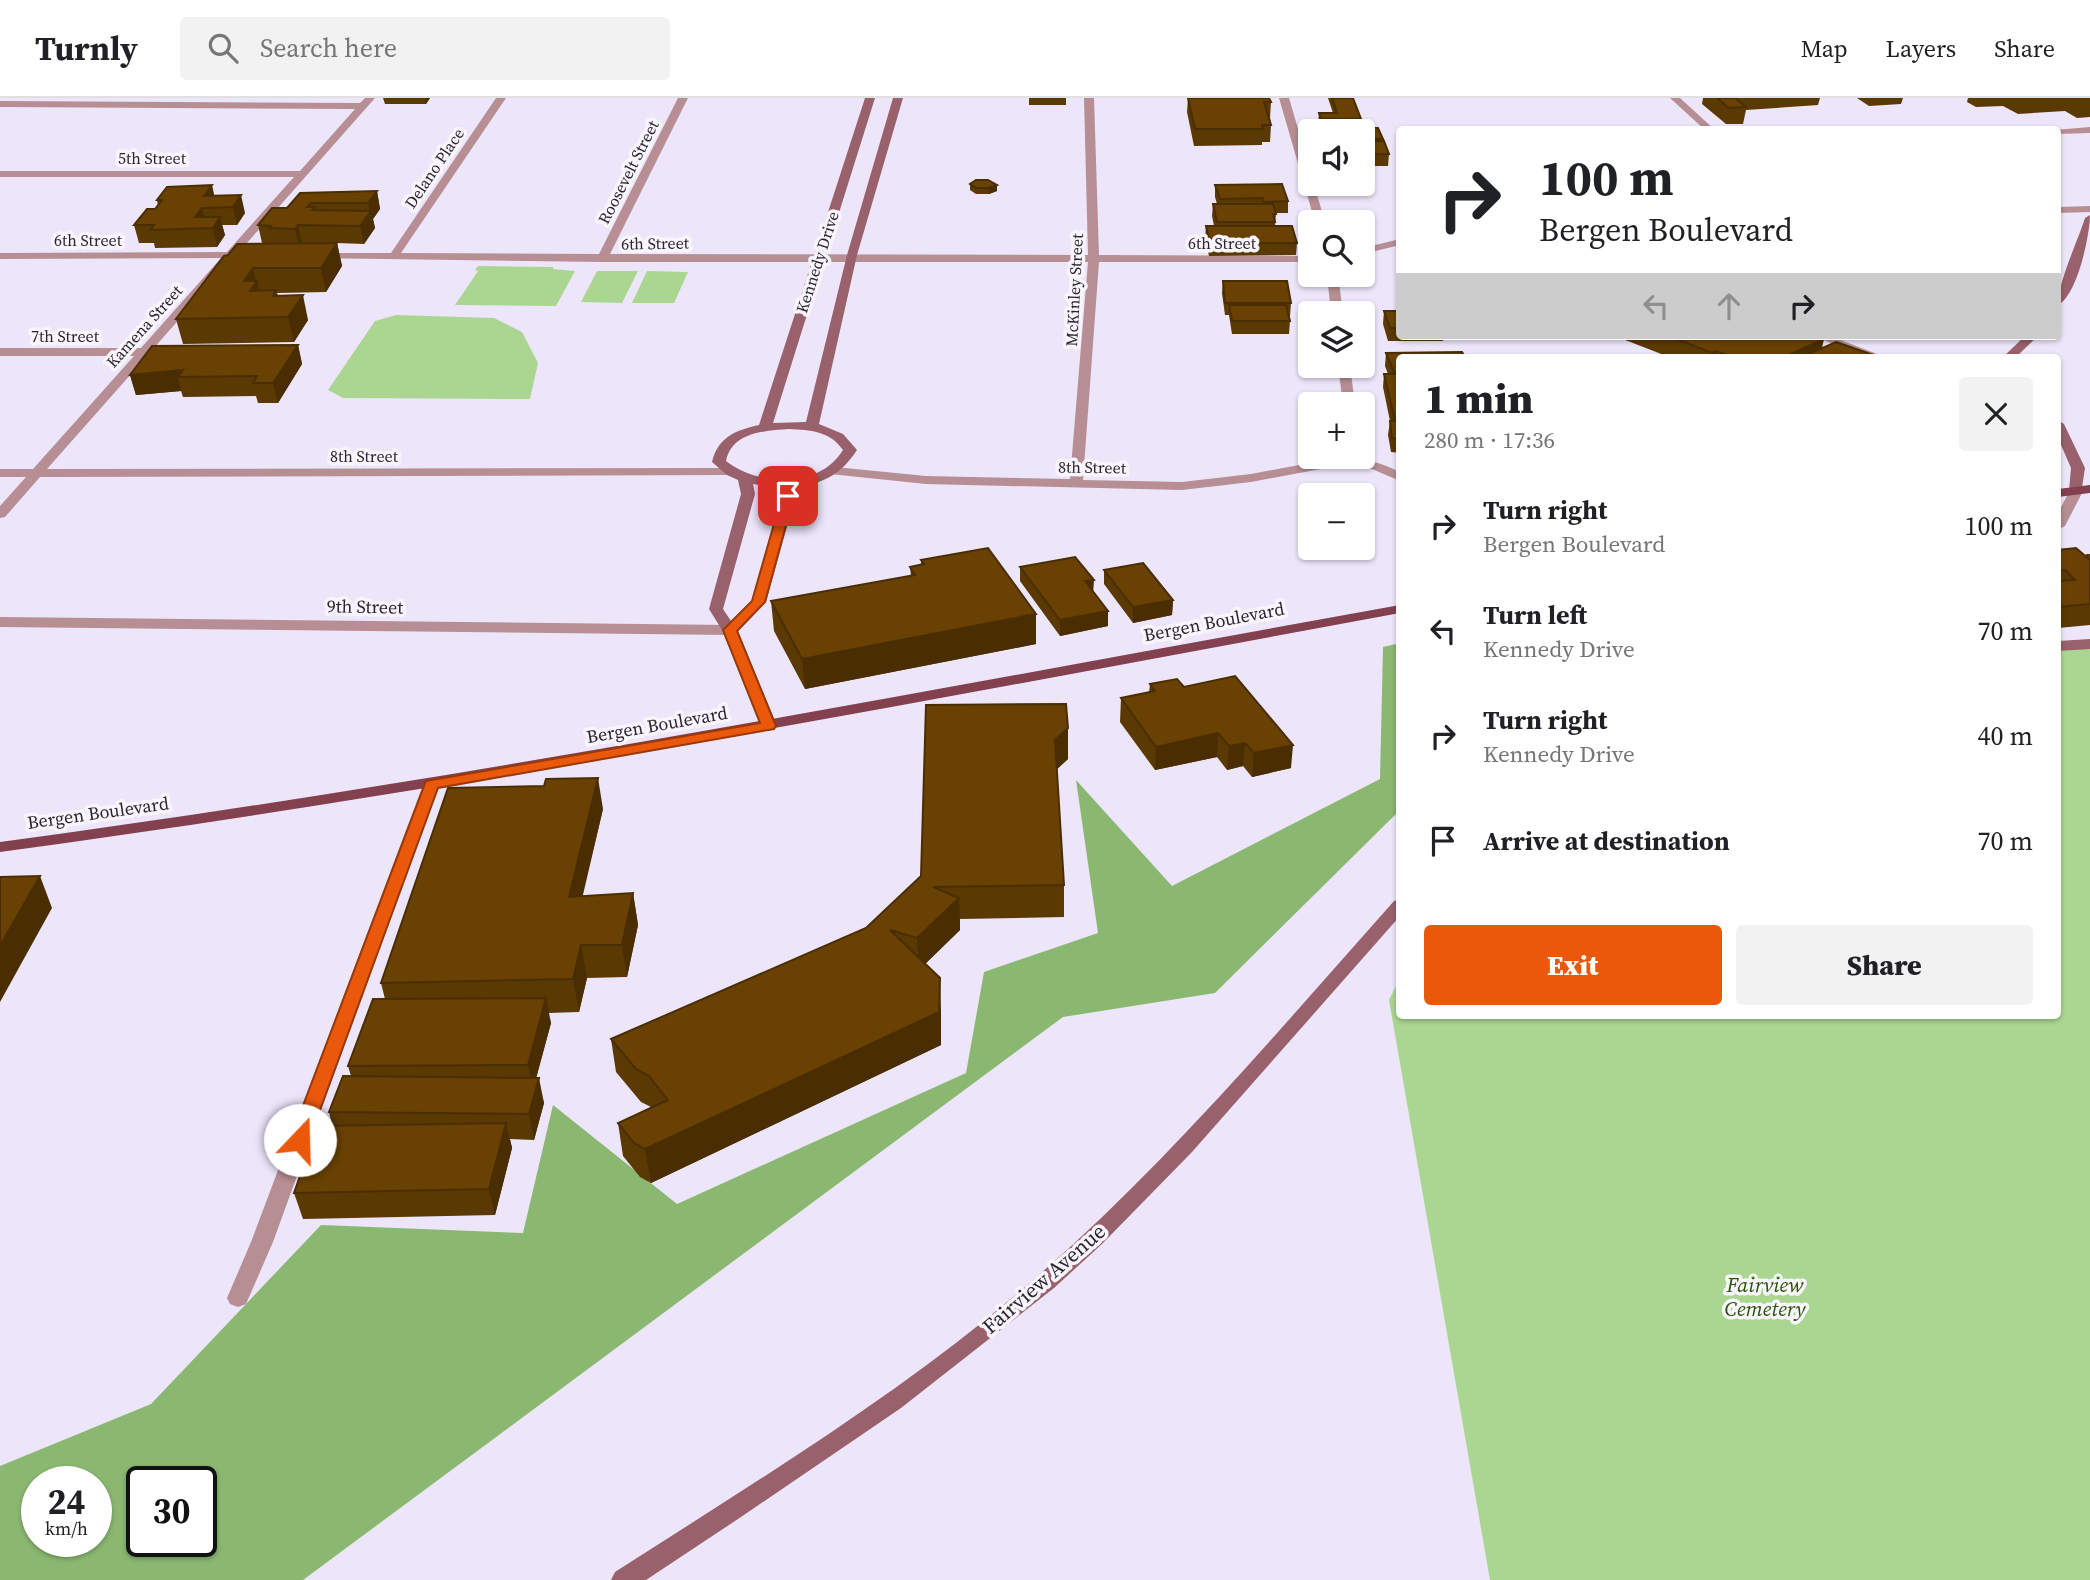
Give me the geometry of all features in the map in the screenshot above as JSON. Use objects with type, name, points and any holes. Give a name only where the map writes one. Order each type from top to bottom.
[{"type":"main road","points":[[2061,493],[2083,490]]},
{"type":"main road","name":"Bergen Boulevard","points":[[0,847],[431,785],[769,726],[1396,610]]},
{"type":"street","name":"Delano Place","points":[[394,256],[501,98]]},
{"type":"street","name":"Roosevelt Street","points":[[602,259],[683,98]]},
{"type":"street","name":"McKinley Street","points":[[1076,484],[1094,258],[1089,98]]},
{"type":"street","points":[[1284,98],[1317,210]]},
{"type":"street","points":[[1675,98],[1707,126]]},
{"type":"street","points":[[0,104],[366,102]]},
{"type":"street","name":"Kamena Street","points":[[0,514],[366,102]]},
{"type":"street","points":[[869,103],[896,103]]},
{"type":"street","name":"Kennedy Drive","points":[[765,427],[817,259],[855,194],[868,150],[869,103]]},
{"type":"street","name":"Kennedy Drive","points":[[812,426],[851,258],[855,194],[868,150],[896,103]]},
{"type":"street","points":[[2061,131],[2090,130]]},
{"type":"street","name":"5th Street","points":[[0,174],[303,174]]},
{"type":"street","points":[[2061,210],[2090,209]]},
{"type":"street","points":[[2061,296],[2073,271],[2089,223]]},
{"type":"street","points":[[1375,248],[1396,243]]},
{"type":"street","name":"6th Street","points":[[0,256],[258,256]]},
{"type":"street","name":"6th Street","points":[[299,256],[602,259],[1298,259]]},
{"type":"street","points":[[1830,340],[1870,354]]},
{"type":"street","points":[[2012,354],[2028,340]]},
{"type":"street","name":"7th Street","points":[[0,352],[169,352]]},
{"type":"street","points":[[812,426],[831,431],[844,440],[850,450],[846,461],[835,471],[816,479],[767,484],[745,480],[728,472],[719,462],[720,452],[728,441],[765,427],[812,426]]},
{"type":"street","points":[[2061,431],[2078,468],[2083,490],[2061,522]]},
{"type":"street","points":[[1375,466],[1396,475]]},
{"type":"street","name":"8th Street","points":[[835,471],[926,480],[1182,486],[1215,484],[1298,468]]},
{"type":"street","name":"8th Street","points":[[0,473],[728,472]]},
{"type":"street","points":[[745,480],[748,494],[716,609],[730,630],[769,726]]},
{"type":"street","points":[[730,630],[759,602],[792,483]]},
{"type":"street","name":"9th Street","points":[[0,622],[730,630]]},
{"type":"street","points":[[2061,646],[2090,644]]},
{"type":"street","points":[[238,1298],[262,1242],[431,785]]},
{"type":"street","name":"Fairview Avenue","points":[[624,1580],[830,1445],[936,1370],[1046,1281],[1178,1154],[1396,909]]},
{"type":"green space","points":[[478,266],[553,267],[575,271],[556,306],[455,305],[478,271],[475,270]]},
{"type":"green space","points":[[597,271],[638,271],[622,303],[581,302]]},
{"type":"green space","points":[[647,271],[688,272],[674,303],[632,303]]},
{"type":"green space","points":[[396,315],[494,318],[522,332],[538,363],[530,399],[343,398],[328,390],[375,321]]},
{"type":"green space","points":[[1396,644],[1396,814],[1215,993],[1063,1017],[303,1580],[0,1580],[0,1466],[151,1404],[321,1225],[523,1233],[553,1105],[677,1204],[966,1073],[984,972],[1098,933],[1076,780],[1172,886],[1380,779],[1383,647]]},
{"type":"green space","name":"Fairview Cemetery","points":[[2090,647],[2090,1580],[1490,1580],[1389,1000],[1396,986],[1396,1019],[2061,1019],[2061,649]]},
{"type":"building","points":[[1188,98],[1269,98],[1271,102],[1264,102],[1271,125],[1262,125],[1263,129],[1195,129]]},
{"type":"building","points":[[1332,98],[1353,98],[1361,119],[1321,119],[1319,113],[1337,113]]},
{"type":"building","points":[[1717,98],[1735,98],[1746,107],[1729,108]]},
{"type":"building","points":[[1375,128],[1378,128],[1383,139],[1375,139]]},
{"type":"building","points":[[1375,141],[1384,141],[1389,154],[1375,154]]},
{"type":"building","points":[[976,180],[988,180],[997,185],[976,188],[970,184]]},
{"type":"building","points":[[1282,184],[1288,201],[1264,202],[1263,198],[1220,199],[1215,185]]},
{"type":"building","points":[[212,185],[204,196],[241,195],[233,207],[202,208],[195,217],[220,217],[213,228],[150,230],[154,225],[134,225],[147,209],[155,209],[162,200],[157,200],[167,187]]},
{"type":"building","points":[[377,191],[368,203],[311,203],[307,207],[315,207],[312,210],[371,211],[360,226],[298,225],[295,229],[258,225],[272,208],[287,208],[300,193]]},
{"type":"building","points":[[1213,204],[1273,204],[1275,222],[1217,222]]},
{"type":"building","points":[[1206,226],[1292,226],[1297,243],[1210,243]]},
{"type":"building","points":[[337,243],[321,268],[253,268],[244,281],[257,281],[250,291],[276,290],[273,296],[303,295],[288,317],[176,319],[224,256],[237,244]]},
{"type":"building","points":[[1223,281],[1287,281],[1291,303],[1225,303]]},
{"type":"building","points":[[1229,305],[1286,305],[1290,321],[1232,321]]},
{"type":"building","points":[[1384,311],[1396,311],[1396,328],[1390,328]]},
{"type":"building","points":[[1679,340],[1822,340],[1791,354],[1712,353]]},
{"type":"building","points":[[1836,342],[1870,354],[1813,354],[1811,353]]},
{"type":"building","points":[[298,345],[273,383],[253,383],[257,376],[178,377],[183,370],[130,375],[152,346]]},
{"type":"building","points":[[1386,353],[1463,354],[1396,354],[1394,372]]},
{"type":"building","points":[[1384,374],[1396,374],[1395,420]]},
{"type":"building","points":[[1390,421],[1396,421],[1396,438],[1392,438]]},
{"type":"building","points":[[988,548],[1036,614],[802,659],[771,601],[915,575],[910,567],[924,564],[921,560]]},
{"type":"building","points":[[2076,548],[2090,560],[2090,604],[2061,607],[2061,581],[2075,580],[2065,570],[2061,571],[2061,550]]},
{"type":"building","points":[[1075,557],[1094,580],[1085,581],[1108,611],[1060,620],[1020,567]]},
{"type":"building","points":[[1143,563],[1173,600],[1133,607],[1104,570]]},
{"type":"building","points":[[1235,676],[1293,745],[1254,753],[1245,743],[1229,746],[1218,733],[1156,747],[1121,698],[1155,691],[1150,684],[1177,679],[1184,687]]},
{"type":"building","points":[[1066,704],[1068,728],[1055,740],[1064,885],[933,887],[959,898],[917,938],[890,930],[940,978],[939,1012],[645,1149],[634,1143],[618,1123],[668,1100],[649,1076],[636,1069],[611,1039],[866,928],[921,876],[926,705]]},
{"type":"building","points":[[598,778],[569,897],[633,893],[622,945],[581,945],[573,979],[381,983],[448,788],[544,786],[546,779]]},
{"type":"building","points":[[40,876],[0,946],[0,877]]},
{"type":"building","points":[[546,998],[528,1065],[348,1066],[373,999]]},
{"type":"building","points":[[343,1076],[539,1078],[529,1114],[329,1112]]},
{"type":"building","points":[[506,1123],[489,1189],[294,1193],[318,1126]]},
{"type":"route","points":[[300,1140],[431,785],[769,726],[730,630],[759,602],[788,496]]}]
